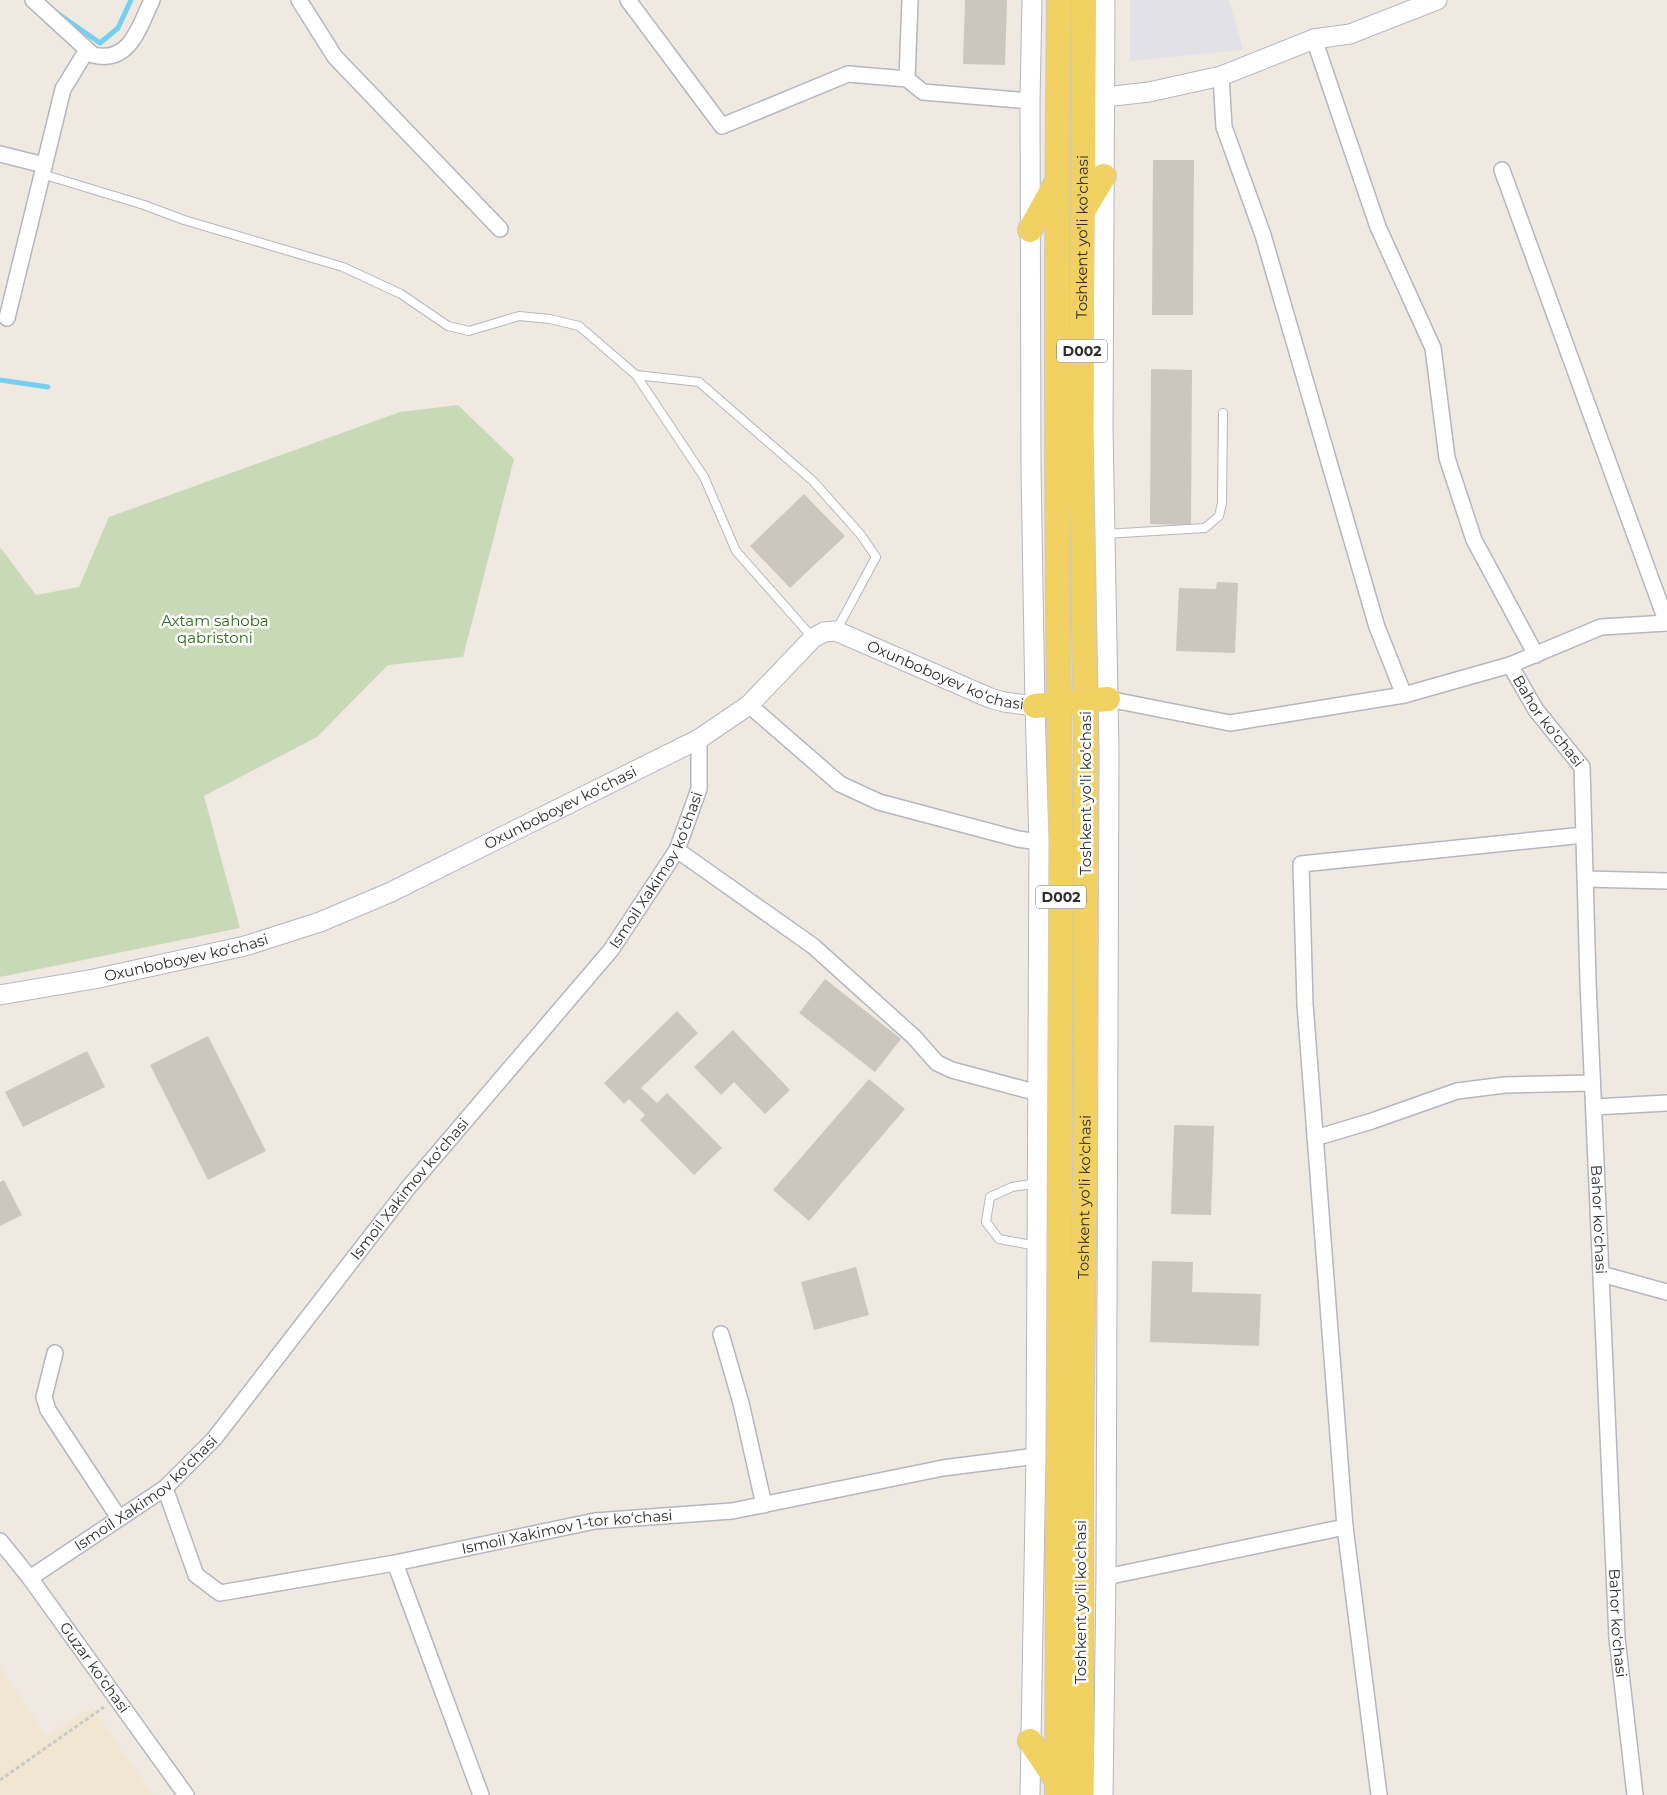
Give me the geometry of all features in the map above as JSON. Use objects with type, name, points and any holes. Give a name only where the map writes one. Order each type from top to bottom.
[{"type":"main road","name":"Toshkent yo'li ko'chasi","points":[[1057,1788],[1061,855],[1058,704],[1057,182],[1059,0]]},
{"type":"main road","name":"Toshkent yo'li ko'chasi","points":[[1084,0],[1081,440],[1097,700],[1097,1094],[1081,1452],[1088,1793]]},
{"type":"main road","points":[[1083,212],[1104,176]]},
{"type":"main road","points":[[1030,230],[1057,182]]},
{"type":"main road","name":"Oxunboboyev ko‘chasi","points":[[1035,706],[1097,700]]},
{"type":"main road","points":[[1030,1740],[1057,1788]]},
{"type":"street","points":[[33,0],[93,55],[103,58],[116,55],[126,48],[136,35],[152,0]]},
{"type":"street","points":[[299,0],[335,57],[500,229]]},
{"type":"street","points":[[628,0],[722,126],[848,74],[906,79],[923,92],[1030,101]]},
{"type":"street","points":[[906,79],[910,0]]},
{"type":"street","points":[[1030,1795],[1036,1456],[1040,842],[1035,706],[1031,468],[1030,101],[1032,0]]},
{"type":"street","points":[[1105,0],[1103,428],[1105,534],[1097,700],[1230,722],[1404,695],[1510,665],[1601,627],[1667,623],[1502,170]]},
{"type":"street","points":[[1106,98],[1150,92],[1220,76],[1314,40],[1350,34],[1437,0]]},
{"type":"street","points":[[1314,40],[1378,227],[1433,348],[1447,458],[1474,540],[1536,655]]},
{"type":"street","points":[[7,318],[63,89],[87,50]]},
{"type":"street","points":[[1220,76],[1224,127],[1263,235],[1377,627],[1404,695]]},
{"type":"street","points":[[0,154],[43,170]]},
{"type":"street","name":"Oxunboboyev ko‘chasi","points":[[0,995],[94,979],[245,946],[320,922],[391,892],[699,739],[749,705],[813,638],[824,632],[836,631],[990,698],[1035,706]]},
{"type":"street","name":"Bahor ko‘chasi","points":[[1510,665],[1536,710],[1582,767],[1592,1083],[1617,1638],[1635,1795]]},
{"type":"street","points":[[749,705],[840,784],[879,802],[1018,840],[1040,842]]},
{"type":"street","name":"Ismoil Xakimov ko‘chasi","points":[[30,1578],[165,1488],[214,1439],[408,1188],[611,950],[677,850],[698,789],[699,739]]},
{"type":"street","points":[[1379,1795],[1345,1526],[1304,1004],[1301,864],[1584,835]]},
{"type":"street","points":[[677,850],[812,946],[914,1037],[937,1063],[952,1070],[1038,1093]]},
{"type":"street","points":[[1585,879],[1667,881]]},
{"type":"street","points":[[1315,1138],[1372,1121],[1457,1091],[1505,1085],[1592,1083]]},
{"type":"street","points":[[1088,1793],[1106,1577],[1097,1094]]},
{"type":"street","points":[[1594,1107],[1667,1103]]},
{"type":"street","points":[[1601,1274],[1667,1292]]},
{"type":"street","points":[[721,1334],[740,1403],[764,1505]]},
{"type":"street","points":[[55,1353],[44,1397],[48,1410],[119,1518]]},
{"type":"street","name":"Ismoil Xakimov 1-tor ko‘chasi","points":[[165,1488],[196,1575],[220,1593],[395,1563],[595,1521],[732,1511],[943,1468],[1036,1456]]},
{"type":"street","points":[[1106,1577],[1345,1526]]},
{"type":"street","name":"Guzar ko‘chasi","points":[[3,1550],[30,1578],[186,1795]]},
{"type":"street","points":[[395,1563],[481,1795]]},
{"type":"lane","points":[[43,170],[184,220],[344,267],[401,294],[448,326],[469,331],[519,316],[550,319],[579,326],[636,375],[704,477],[736,551],[813,638]]},
{"type":"lane","points":[[636,375],[699,382],[813,481],[861,535],[876,557],[836,631]]},
{"type":"lane","points":[[1105,534],[1205,528],[1219,516],[1222,503],[1223,413]]},
{"type":"lane","points":[[1037,1246],[999,1239],[986,1222],[990,1197],[1012,1187],[1038,1184]]},
{"type":"path","points":[[0,1780],[116,1698]]},
{"type":"shaded area","points":[[1130,0],[1229,0],[1243,50],[1130,61]]},
{"type":"shaded area","points":[[0,1667],[46,1736],[92,1708],[153,1795],[0,1795]]},
{"type":"green space","name":"Axtam sahoba qabristoni","points":[[458,405],[514,459],[463,657],[388,665],[317,737],[204,796],[240,928],[0,977],[0,547],[36,595],[79,587],[109,517],[400,412]]},
{"type":"building","points":[[965,0],[1007,0],[1005,65],[963,64]]},
{"type":"building","points":[[1153,160],[1194,160],[1193,315],[1152,315]]},
{"type":"building","points":[[1151,369],[1192,370],[1191,525],[1150,524]]},
{"type":"building","points":[[804,494],[845,536],[790,588],[750,546]]},
{"type":"building","points":[[1217,582],[1238,583],[1235,653],[1176,651],[1179,588],[1216,589]]},
{"type":"building","points":[[825,979],[901,1039],[875,1072],[799,1013]]},
{"type":"building","points":[[677,1011],[698,1033],[641,1088],[657,1103],[667,1093],[722,1148],[694,1175],[640,1120],[645,1115],[629,1099],[624,1104],[604,1083]]},
{"type":"building","points":[[733,1030],[790,1090],[765,1114],[734,1082],[721,1095],[694,1067]]},
{"type":"building","points":[[208,1036],[266,1151],[208,1180],[150,1065]]},
{"type":"building","points":[[87,1051],[105,1087],[23,1127],[5,1092]]},
{"type":"building","points":[[869,1079],[905,1109],[809,1221],[773,1190]]},
{"type":"building","points":[[1174,1125],[1214,1126],[1211,1215],[1171,1214]]},
{"type":"building","points":[[4,1180],[22,1215],[0,1226],[0,1182]]},
{"type":"building","points":[[1152,1261],[1193,1262],[1192,1292],[1261,1294],[1259,1346],[1150,1342]]},
{"type":"building","points":[[856,1267],[869,1315],[814,1330],[801,1282]]},
{"type":"waterway","points":[[57,13],[100,43],[118,28],[131,0]]},
{"type":"waterway","points":[[0,380],[48,387]]}]
